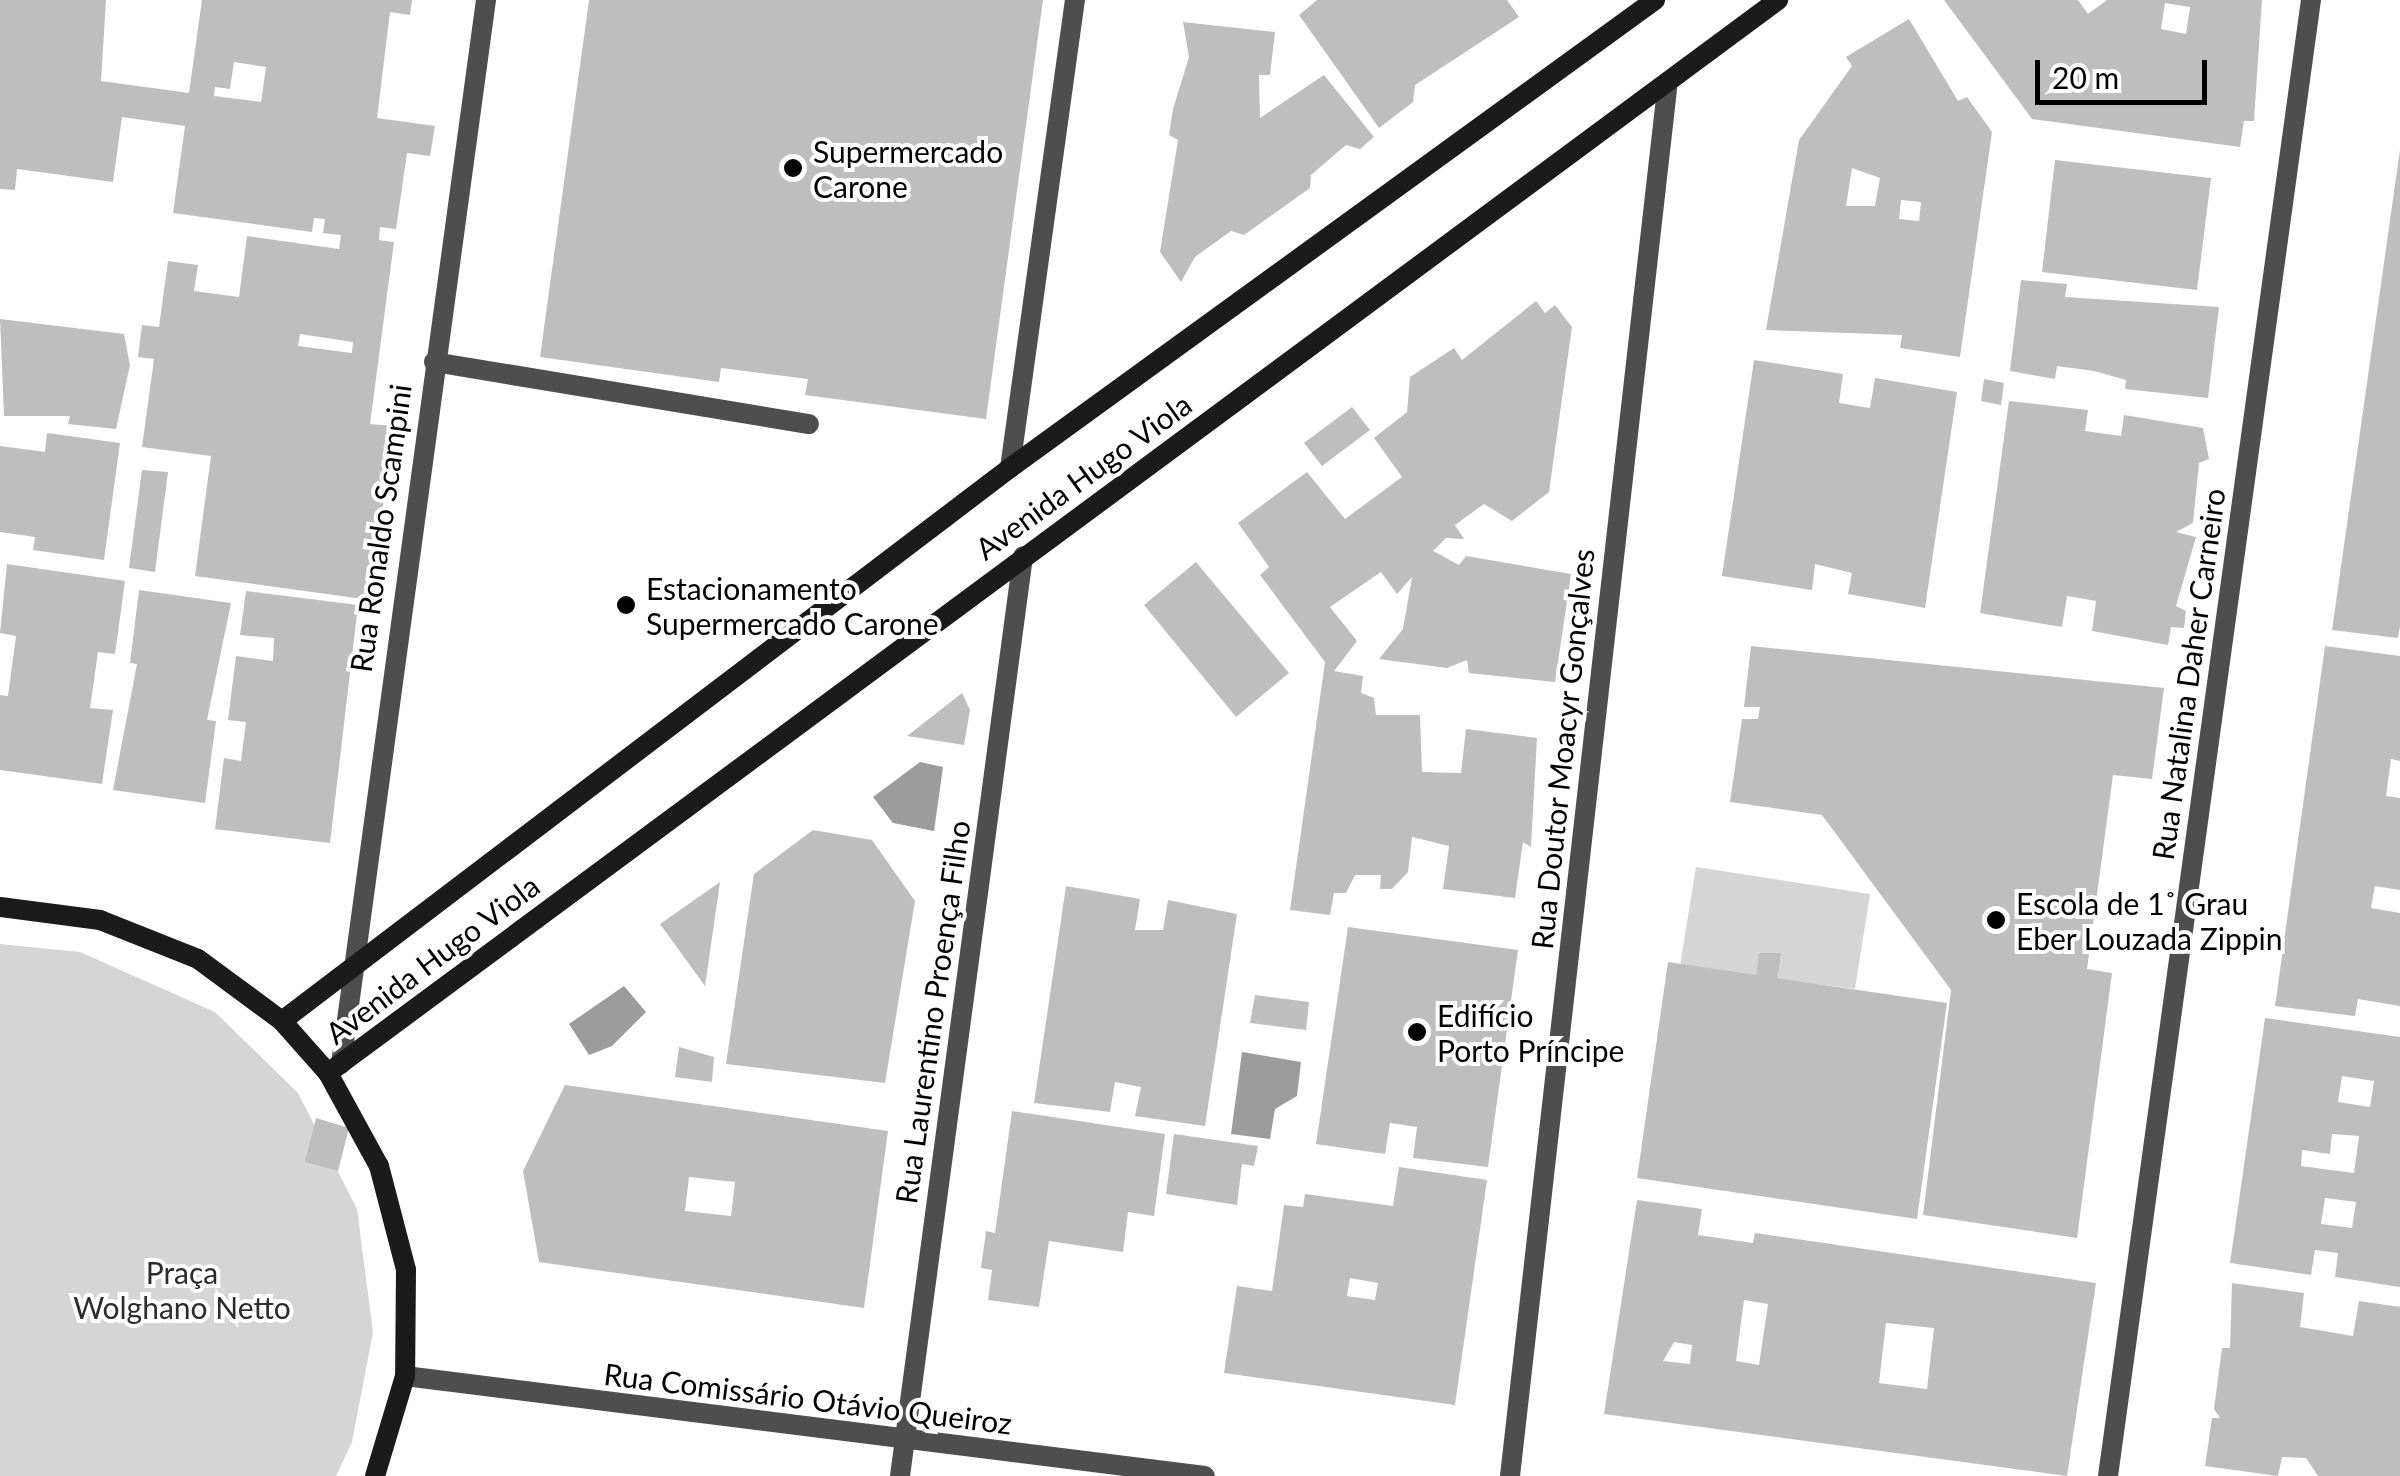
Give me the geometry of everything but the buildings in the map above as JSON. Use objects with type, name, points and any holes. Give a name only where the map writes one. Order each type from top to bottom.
[{"type":"street","name":"Rua Ronaldo Scampini","points":[[334,1069],[486,0]]},
{"type":"street","points":[[1010,468],[1075,0]]},
{"type":"street","name":"Avenida Hugo Viola","points":[[282,1021],[347,966],[1010,468],[1655,0]]},
{"type":"street","name":"Avenida Hugo Viola","points":[[334,1069],[1023,556],[1667,89],[1778,0]]},
{"type":"street","name":"Rua Natalina Daher Carneiro","points":[[2108,1476],[2311,0]]},
{"type":"street","name":"Rua Doutor Moacyr Gonçalves","points":[[1510,1476],[1667,89]]},
{"type":"street","points":[[434,362],[808,424]]},
{"type":"street","name":"Rua Laurentino Proença Filho","points":[[900,1476],[1023,556]]},
{"type":"street","points":[[0,907],[100,920],[181,952],[282,1021],[334,1069],[380,1166],[406,1270],[405,1376],[375,1476]]},
{"type":"street","name":"Rua Comissário Otávio Queiroz","points":[[405,1376],[904,1442],[1204,1476]]},
{"type":"green space","points":[[1696,867],[1870,894],[1855,989],[1680,966]]},
{"type":"green space","name":"Praça Wolghano Netto","points":[[0,944],[80,952],[215,1012],[298,1093],[357,1209],[373,1332],[352,1442],[336,1476],[0,1476]]},
{"type":"shaded area","points":[[920,762],[943,767],[934,831],[893,823],[873,797]]},
{"type":"shaded area","points":[[624,986],[646,1012],[612,1046],[589,1055],[569,1024]]},
{"type":"shaded area","points":[[1242,1052],[1301,1062],[1297,1096],[1275,1109],[1270,1139],[1231,1134]]},
{"type":"place","name":"Supermercado Carone","points":[[793,168]]},
{"type":"place","name":"Estacionamento Supermercado Carone","points":[[626,605]]},
{"type":"place","name":"Escola de 1˚ Grau Eber Louzada Zippin","points":[[1996,920]]},
{"type":"place","name":"Edifício Porto Príncipe","points":[[1417,1032]]}]
